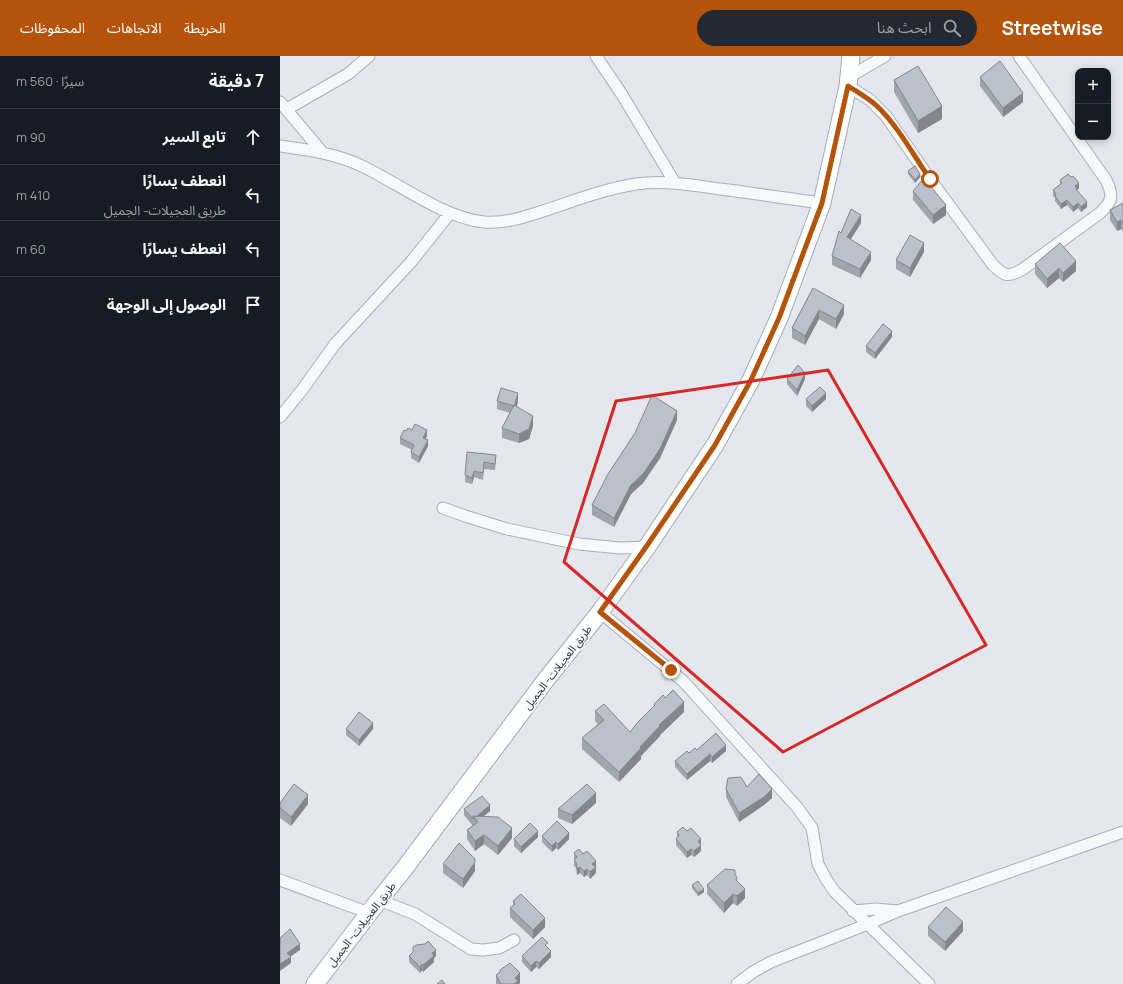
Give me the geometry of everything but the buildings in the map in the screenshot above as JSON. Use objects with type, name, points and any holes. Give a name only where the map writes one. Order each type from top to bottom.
[{"type":"main road","name":"طريق العجيلات- الجميل","points":[[315,984],[404,869],[545,681],[600,612],[715,445],[751,380],[779,318],[822,203],[849,81],[851,56]]},
{"type":"street","points":[[322,152],[284,106],[348,74],[369,56]]},
{"type":"street","points":[[596,56],[621,93],[675,183]]},
{"type":"street","points":[[885,56],[849,81],[886,116],[951,209],[993,264],[1004,274],[1010,275],[1023,269],[1100,213],[1110,202],[1111,196],[1111,189],[1106,180],[1019,56]]},
{"type":"street","points":[[280,146],[322,152],[345,159],[364,167],[450,213],[478,221],[500,222],[607,191],[637,184],[675,183],[822,203]]},
{"type":"street","points":[[280,417],[302,390],[335,344],[411,262],[450,213]]},
{"type":"street","points":[[443,508],[501,527],[578,544],[620,548],[646,547]]},
{"type":"street","points":[[600,612],[683,681],[797,807],[812,828],[816,856],[822,872],[834,891],[929,984]]},
{"type":"street","points":[[737,984],[753,972],[771,962],[898,911],[1123,832]]},
{"type":"street","points":[[280,880],[374,907],[416,914],[471,948],[483,950],[499,948],[514,940]]},
{"type":"street","points":[[853,911],[876,909],[898,911]]},
{"type":"highlighted area","points":[[828,370],[986,645],[783,752],[564,562],[616,401]]},
{"type":"route","points":[[671,670],[600,612],[715,445],[751,380],[779,318],[822,203],[848,86],[870,100],[879,108],[895,128],[930,179]]}]
